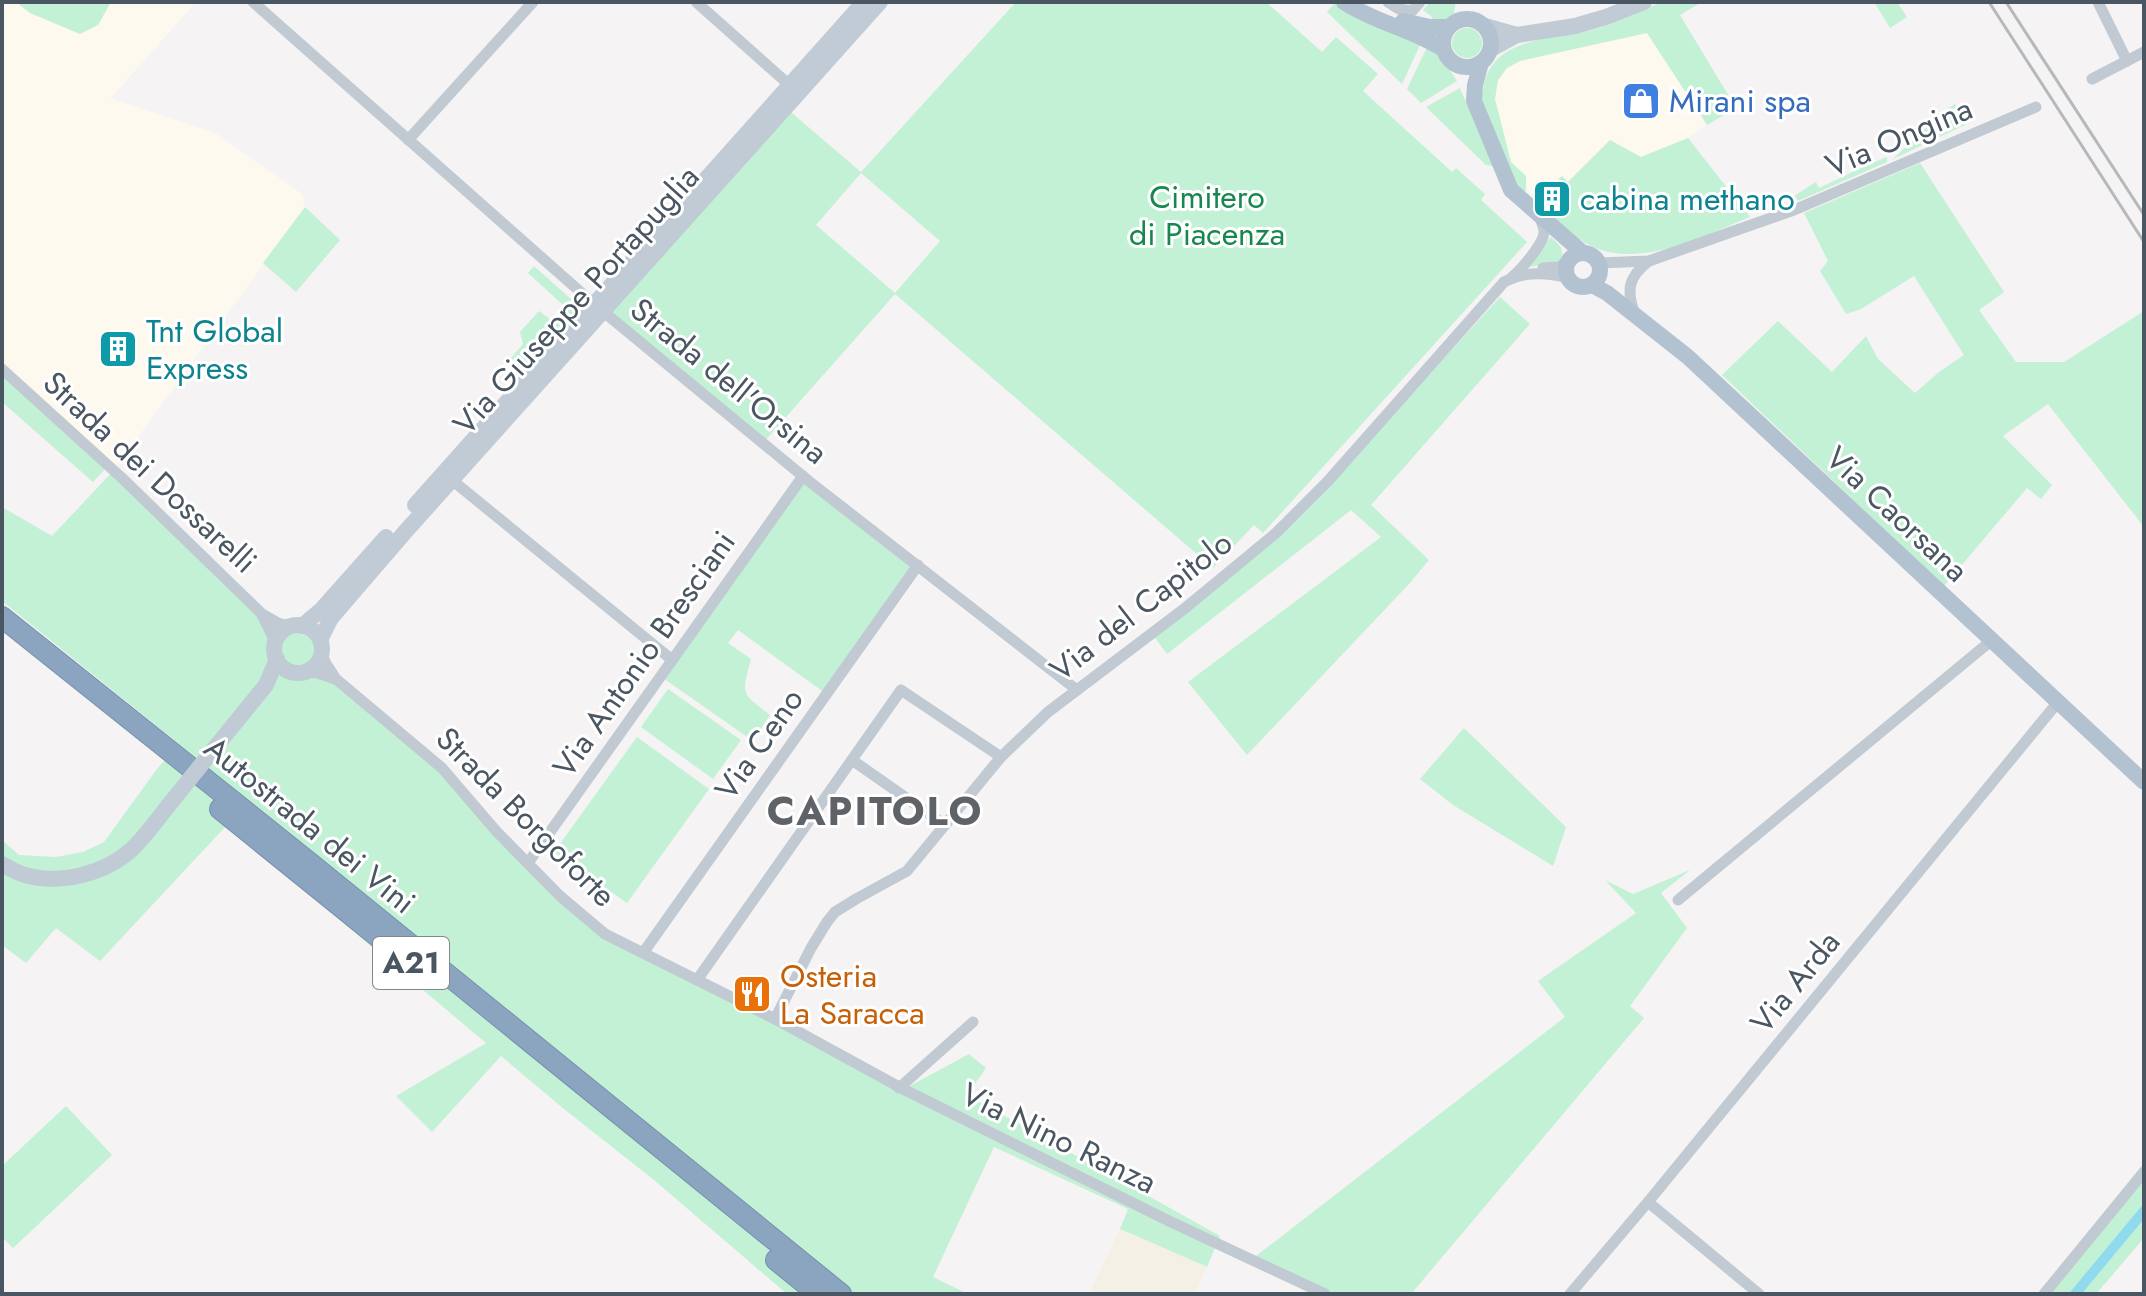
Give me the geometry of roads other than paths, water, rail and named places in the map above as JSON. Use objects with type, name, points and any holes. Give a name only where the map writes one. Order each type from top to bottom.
[{"type":"highway","name":"Autostrada dei Vini","points":[[2,617],[841,1294]]},
{"type":"highway","name":"Autostrada dei Vini","points":[[2,634],[818,1294]]},
{"type":"main road","name":"Via Giuseppe Portapuglia","points":[[296,626],[321,610],[448,477],[794,89],[864,2]]},
{"type":"main road","name":"Via Giuseppe Portapuglia","points":[[794,89],[880,2]]},
{"type":"main road","points":[[1344,2],[1369,17],[1425,38],[1454,64],[1468,68],[1481,63]]},
{"type":"main road","points":[[1361,2],[1402,20],[1430,27],[1449,27],[1462,19],[1470,19],[1517,35]]},
{"type":"main road","points":[[1491,49],[1517,35],[1575,26],[1644,2]]},
{"type":"main road","points":[[1474,101],[1481,63],[1491,49],[1485,26]]},
{"type":"main road","points":[[1449,27],[1443,41],[1446,54],[1474,101],[1511,190],[1544,220],[1574,257]]},
{"type":"main road","points":[[1594,256],[1600,266],[1600,289],[1576,286],[1568,278],[1566,267],[1574,257],[1594,256]]},
{"type":"main road","name":"Via Caorsana","points":[[1600,289],[1688,357],[2144,782]]},
{"type":"main road","name":"Via Giuseppe Portapuglia","points":[[321,646],[331,618],[448,477]]},
{"type":"main road","points":[[2,864],[24,875],[55,880],[86,874],[112,864],[132,849],[266,685],[281,633],[296,626],[313,631],[321,646],[317,664],[266,685]]},
{"type":"main road","points":[[276,651],[282,667],[298,672]]},
{"type":"street","name":"Strada dell'Orsina","points":[[253,2],[599,308],[803,476],[1077,690]]},
{"type":"street","points":[[408,140],[533,2]]},
{"type":"street","points":[[696,2],[794,89]]},
{"type":"street","points":[[1388,2],[1399,9],[1412,11],[1420,2]]},
{"type":"street","points":[[2098,2],[2127,61]]},
{"type":"street","points":[[2092,79],[2144,52]]},
{"type":"street","name":"Via Ongina","points":[[1600,266],[1649,261],[1794,210],[2036,107]]},
{"type":"street","name":"Via del Capitolo","points":[[775,1019],[835,912],[907,871],[1001,757],[1048,712],[1184,609],[1276,533],[1328,481],[1392,406],[1515,276],[1544,235],[1544,220]]},
{"type":"street","points":[[1515,276],[1559,267],[1574,257]]},
{"type":"street","points":[[1636,315],[1630,300],[1630,286],[1639,268],[1649,261]]},
{"type":"street","points":[[1515,276],[1551,273],[1568,278]]},
{"type":"street","name":"Strada dei Dossarelli","points":[[2,369],[122,478],[262,614],[280,624],[296,626]]},
{"type":"street","name":"Via Antonio Bresciani","points":[[528,863],[803,476]]},
{"type":"street","points":[[448,477],[671,659]]},
{"type":"street","name":"Via Ceno","points":[[643,953],[918,565]]},
{"type":"street","name":"Strada dei Dossarelli","points":[[262,614],[276,651]]},
{"type":"street","points":[[1678,900],[1992,640]]},
{"type":"street","name":"Strada Borgoforte","points":[[321,646],[325,662],[336,679],[442,768],[497,832],[560,896],[605,934],[775,1019]]},
{"type":"street","name":"Strada Borgoforte","points":[[298,672],[318,673],[336,679]]},
{"type":"street","points":[[697,980],[901,690],[1001,757]]},
{"type":"street","name":"Via Arda","points":[[1570,1294],[2058,702]]},
{"type":"street","points":[[852,760],[945,825]]},
{"type":"street","name":"Via Nino Ranza","points":[[775,1019],[899,1088],[1325,1294]]},
{"type":"street","points":[[899,1088],[973,1022]]},
{"type":"street","points":[[2044,1294],[2144,1172]]},
{"type":"street","points":[[1648,1202],[1759,1294]]},
{"type":"waterway","points":[[2075,1294],[2144,1211]]},
{"type":"railway","points":[[1989,2],[2144,242]]},
{"type":"railway","points":[[2006,2],[2144,215]]},
{"type":"place","name":"Mirani spa","points":[[1641,101]]},
{"type":"place","name":"cabina methano","points":[[1552,199]]},
{"type":"place","name":"Tnt Global Express","points":[[118,349]]},
{"type":"place","name":"Osteria La Saracca","points":[[752,994]]},
{"type":"district","name":"CAPITOLO","points":[[875,811]]},
{"type":"park label","name":"Cimitero di Piacenza","points":[[1207,216]]}]
